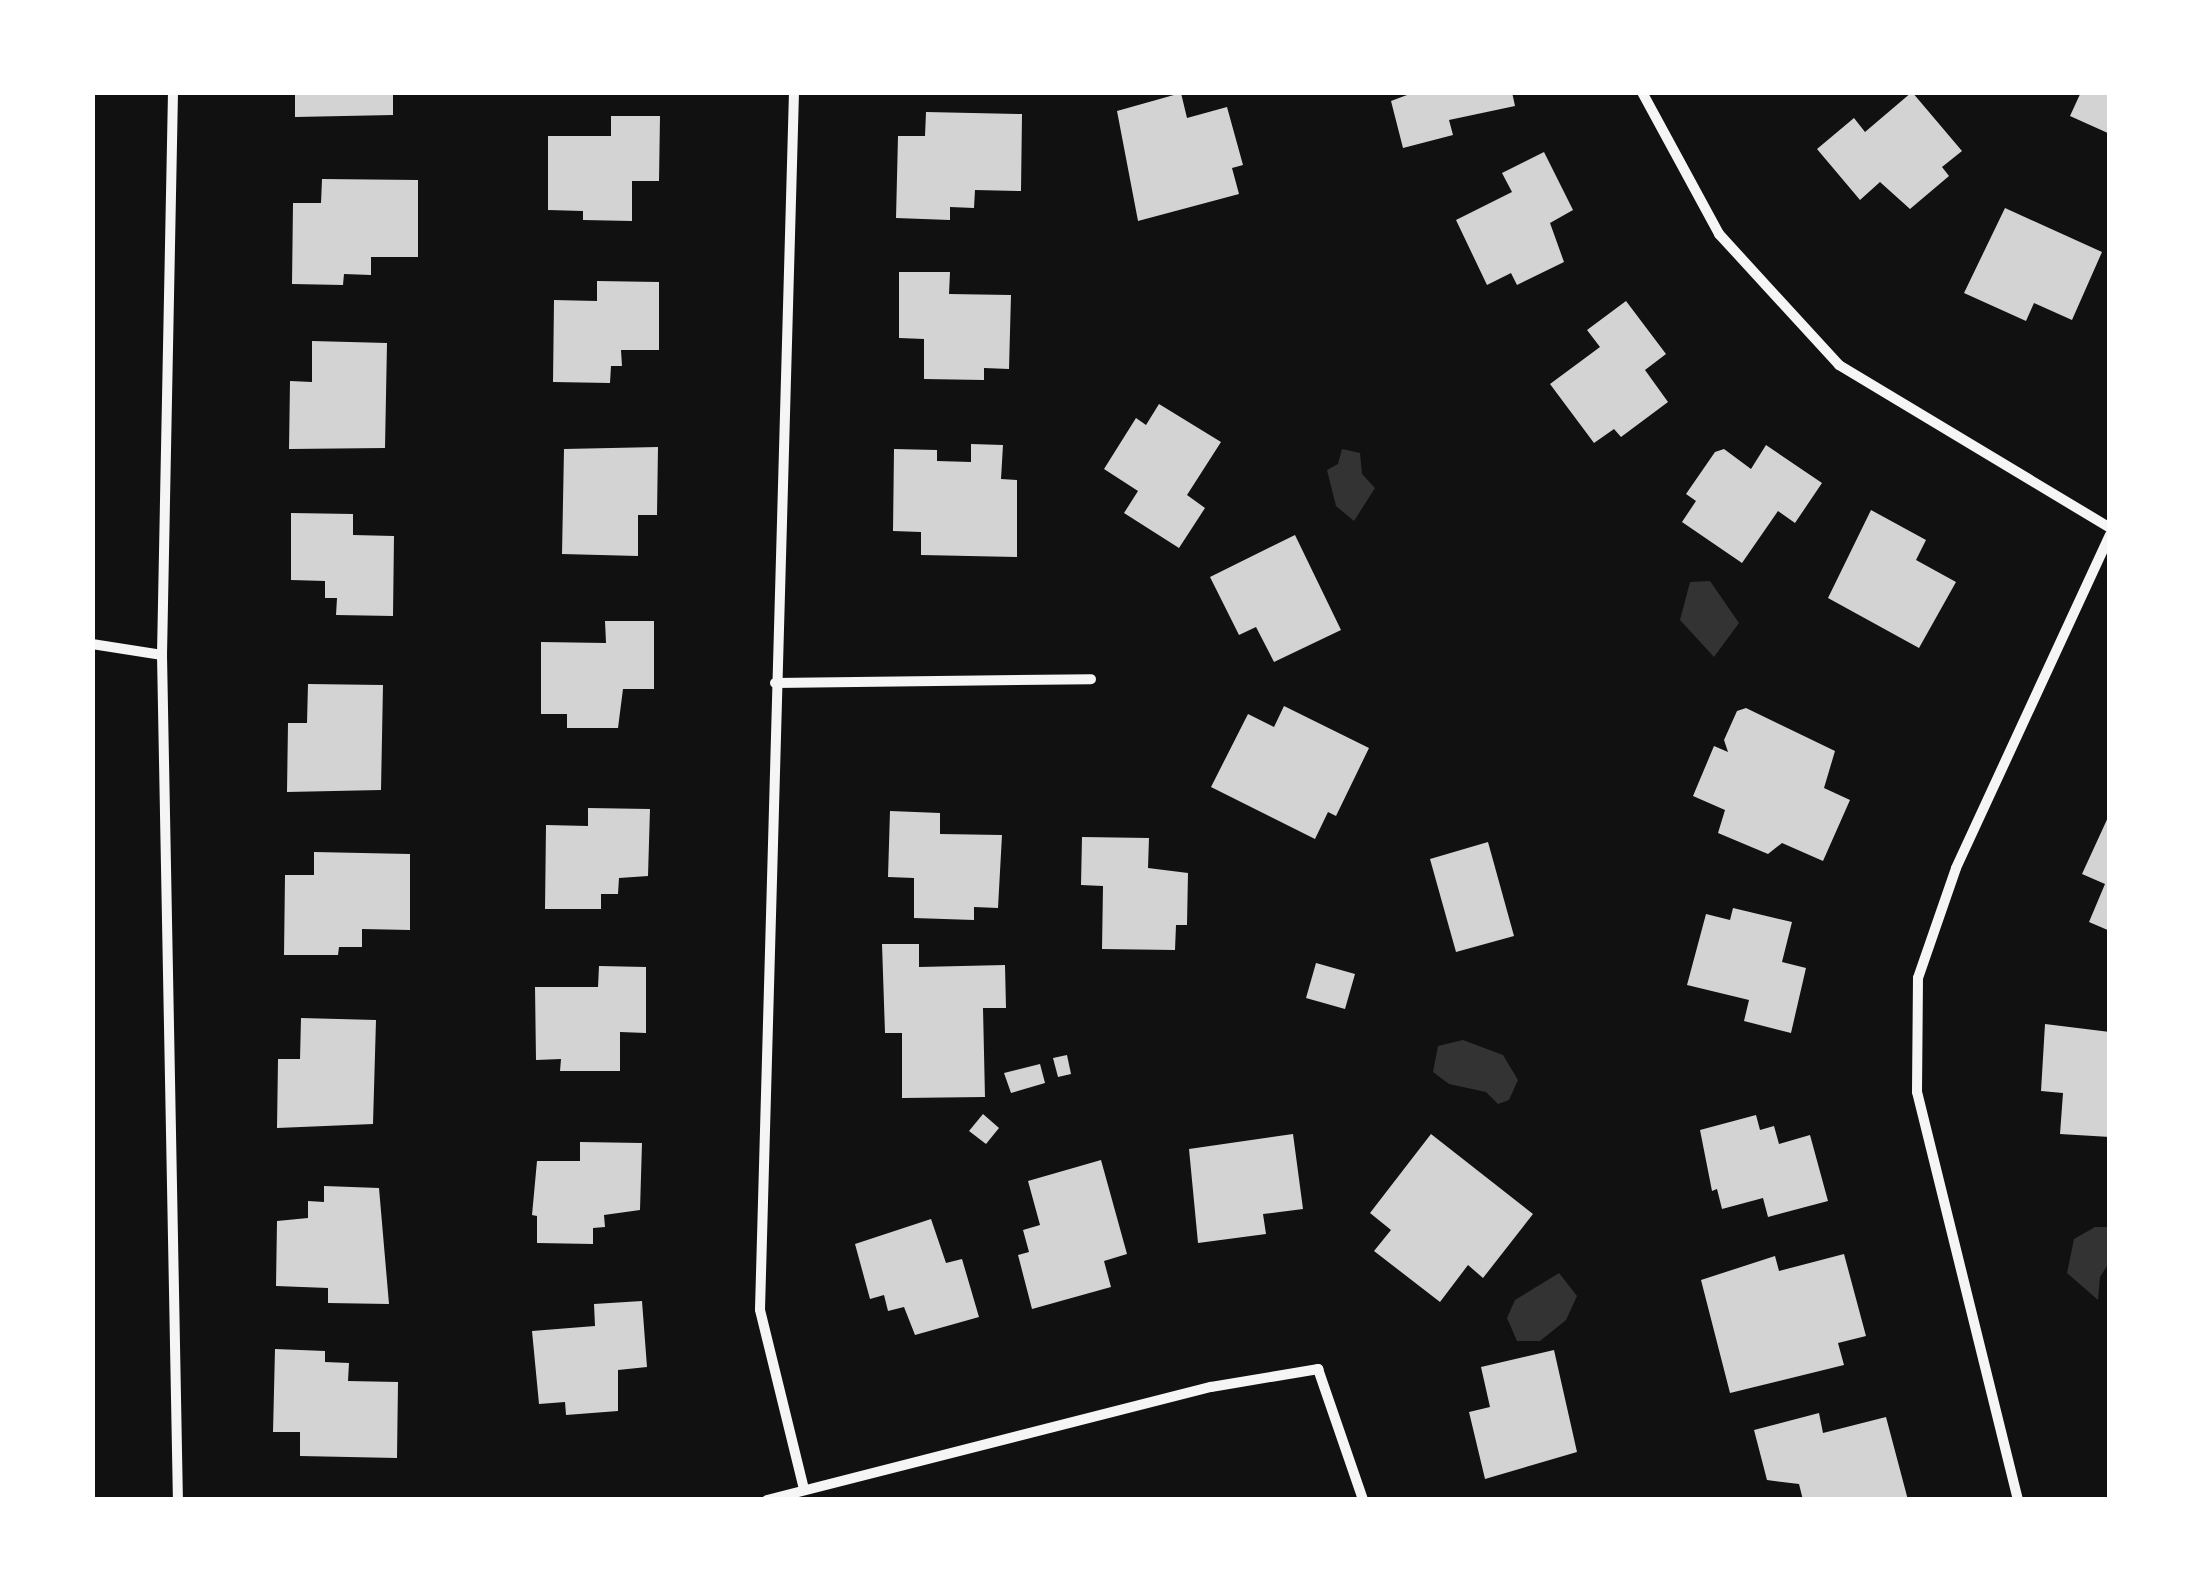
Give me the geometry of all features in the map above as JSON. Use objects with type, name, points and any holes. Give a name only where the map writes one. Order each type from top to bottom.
[{"type":"street","points":[[174,92],[162,654],[178,1500]]},
{"type":"street","points":[[794,92],[760,1310],[804,1489]]},
{"type":"street","points":[[1642,92],[1719,234],[1839,365],[2110,532],[1956,868],[1918,978],[1917,1092],[2018,1500]]},
{"type":"street","points":[[92,644],[162,654]]},
{"type":"street","points":[[775,682],[1091,679]]},
{"type":"street","points":[[767,1500],[1210,1387],[1318,1369],[1364,1500]]},
{"type":"shaded area","points":[[1342,449],[1360,453],[1362,474],[1375,488],[1354,521],[1336,506],[1327,470],[1338,464]]},
{"type":"shaded area","points":[[1710,581],[1739,623],[1714,657],[1680,620],[1690,582]]},
{"type":"shaded area","points":[[1463,1040],[1503,1055],[1518,1080],[1509,1100],[1498,1104],[1486,1092],[1449,1084],[1433,1072],[1438,1046]]},
{"type":"shaded area","points":[[2095,1227],[2110,1227],[2109,1263],[2100,1277],[2098,1300],[2067,1273],[2074,1239]]},
{"type":"shaded area","points":[[1559,1273],[1577,1296],[1566,1320],[1540,1341],[1517,1341],[1507,1318],[1515,1300]]},
{"type":"building","points":[[295,92],[393,92],[393,115],[295,117]]},
{"type":"building","points":[[1415,92],[1512,92],[1515,106],[1449,120],[1453,135],[1403,148],[1391,101]]},
{"type":"building","points":[[1912,92],[1962,151],[1942,167],[1949,176],[1910,209],[1880,182],[1860,200],[1817,149],[1854,118],[1865,132]]},
{"type":"building","points":[[2081,92],[2110,92],[2110,134],[2070,116]]},
{"type":"building","points":[[1181,93],[1187,118],[1227,107],[1243,165],[1232,168],[1239,194],[1138,221],[1117,111]]},
{"type":"building","points":[[926,112],[1022,114],[1021,191],[975,190],[974,208],[950,207],[950,220],[896,218],[898,136],[925,136]]},
{"type":"building","points":[[611,116],[660,116],[659,181],[632,181],[632,221],[583,220],[583,211],[548,210],[548,136],[611,136]]},
{"type":"building","points":[[1544,152],[1573,210],[1550,223],[1564,262],[1517,285],[1511,273],[1487,285],[1456,220],[1512,192],[1502,173]]},
{"type":"building","points":[[322,179],[418,180],[418,257],[371,257],[371,275],[344,274],[343,285],[292,284],[293,203],[321,203]]},
{"type":"building","points":[[2005,208],[2102,252],[2072,320],[2034,303],[2026,321],[1964,293]]},
{"type":"building","points":[[899,272],[950,272],[949,294],[1011,295],[1009,369],[984,368],[984,380],[924,379],[924,339],[899,338]]},
{"type":"building","points":[[597,281],[659,282],[659,350],[621,350],[622,366],[611,366],[610,383],[553,382],[554,300],[597,301]]},
{"type":"building","points":[[1626,301],[1666,354],[1645,370],[1668,402],[1621,437],[1614,429],[1594,443],[1550,384],[1600,347],[1587,330]]},
{"type":"building","points":[[312,341],[387,343],[385,448],[289,449],[290,381],[312,382]]},
{"type":"building","points":[[1159,404],[1221,442],[1187,495],[1205,508],[1179,548],[1124,513],[1138,491],[1104,469],[1136,418],[1146,425]]},
{"type":"building","points":[[971,444],[1003,445],[1001,479],[1017,480],[1017,557],[921,555],[921,532],[893,531],[894,449],[937,450],[937,461],[971,462]]},
{"type":"building","points":[[1766,445],[1822,483],[1795,523],[1778,511],[1742,563],[1682,522],[1696,501],[1686,494],[1715,452],[1724,449],[1751,469]]},
{"type":"building","points":[[658,447],[657,515],[638,515],[638,556],[562,554],[564,449]]},
{"type":"building","points":[[1871,510],[1926,540],[1916,560],[1956,582],[1919,648],[1828,598]]},
{"type":"building","points":[[291,513],[353,514],[353,535],[394,536],[393,616],[336,615],[337,598],[325,598],[325,581],[291,580]]},
{"type":"building","points":[[1295,535],[1341,630],[1274,662],[1256,627],[1239,635],[1210,577]]},
{"type":"building","points":[[605,621],[654,621],[654,689],[623,689],[618,728],[567,728],[567,714],[541,714],[541,642],[606,643]]},
{"type":"building","points":[[308,684],[383,685],[381,790],[287,792],[288,723],[307,723]]},
{"type":"building","points":[[1284,706],[1369,748],[1336,816],[1328,812],[1315,839],[1211,787],[1248,714],[1274,727]]},
{"type":"building","points":[[1746,708],[1835,751],[1824,788],[1850,800],[1823,861],[1782,843],[1768,854],[1718,833],[1725,810],[1693,796],[1714,746],[1728,752],[1724,740],[1737,711]]},
{"type":"building","points":[[588,808],[650,809],[648,876],[619,878],[618,894],[601,894],[601,909],[545,909],[546,825],[588,826]]},
{"type":"building","points":[[890,811],[940,813],[940,834],[1002,835],[998,908],[974,907],[974,920],[914,918],[914,878],[888,877]]},
{"type":"building","points":[[2110,813],[2110,931],[2089,922],[2105,884],[2082,874]]},
{"type":"building","points":[[1082,837],[1149,838],[1148,868],[1188,873],[1187,925],[1176,925],[1175,950],[1102,949],[1103,886],[1081,885]]},
{"type":"building","points":[[1488,842],[1514,936],[1456,952],[1430,859]]},
{"type":"building","points":[[314,852],[410,854],[410,930],[362,929],[362,947],[339,947],[338,955],[284,955],[285,875],[314,875]]},
{"type":"building","points":[[1733,908],[1792,922],[1782,962],[1806,968],[1791,1033],[1744,1021],[1749,1000],[1687,985],[1706,914],[1730,920]]},
{"type":"building","points":[[882,944],[919,944],[919,967],[1005,965],[1006,1008],[983,1008],[985,1097],[902,1098],[902,1033],[885,1033]]},
{"type":"building","points":[[1316,963],[1355,974],[1345,1009],[1306,998]]},
{"type":"building","points":[[599,966],[646,967],[646,1033],[620,1032],[620,1071],[560,1071],[561,1059],[536,1060],[535,987],[598,987]]},
{"type":"building","points":[[301,1018],[376,1020],[373,1124],[277,1128],[278,1059],[300,1059]]},
{"type":"building","points":[[2045,1024],[2110,1032],[2110,1137],[2060,1134],[2063,1093],[2041,1091]]},
{"type":"building","points":[[1067,1055],[1071,1074],[1058,1077],[1053,1058]]},
{"type":"building","points":[[1040,1064],[1045,1083],[1011,1093],[1004,1073]]},
{"type":"building","points":[[983,1114],[999,1128],[986,1144],[969,1131]]},
{"type":"building","points":[[1756,1115],[1760,1130],[1774,1126],[1779,1144],[1810,1135],[1828,1201],[1768,1217],[1763,1198],[1722,1209],[1717,1189],[1712,1191],[1700,1130]]},
{"type":"building","points":[[1293,1134],[1303,1209],[1263,1214],[1266,1234],[1198,1243],[1189,1149]]},
{"type":"building","points":[[1431,1134],[1533,1214],[1483,1278],[1468,1265],[1440,1302],[1374,1251],[1391,1230],[1370,1213]]},
{"type":"building","points":[[580,1142],[642,1143],[640,1210],[604,1215],[605,1227],[593,1228],[593,1244],[537,1243],[537,1216],[532,1215],[537,1161],[580,1161]]},
{"type":"building","points":[[1101,1160],[1127,1254],[1104,1261],[1111,1287],[1032,1309],[1018,1255],[1029,1252],[1023,1230],[1040,1225],[1028,1181]]},
{"type":"building","points":[[324,1186],[379,1188],[389,1304],[328,1303],[328,1288],[276,1286],[277,1221],[308,1218],[308,1201],[324,1202]]},
{"type":"building","points":[[931,1219],[946,1263],[962,1259],[979,1317],[915,1335],[904,1307],[888,1311],[884,1295],[870,1299],[855,1244]]},
{"type":"building","points":[[1844,1254],[1866,1336],[1838,1343],[1844,1365],[1730,1393],[1701,1280],[1775,1256],[1779,1271]]},
{"type":"building","points":[[642,1301],[647,1367],[618,1370],[618,1411],[566,1415],[565,1402],[539,1404],[532,1331],[595,1326],[594,1304]]},
{"type":"building","points":[[275,1349],[325,1351],[325,1362],[349,1363],[348,1381],[398,1382],[397,1458],[300,1456],[300,1432],[273,1432]]},
{"type":"building","points":[[1554,1350],[1577,1452],[1485,1479],[1469,1412],[1490,1407],[1481,1367]]},
{"type":"building","points":[[1819,1413],[1823,1433],[1886,1417],[1908,1500],[1803,1500],[1799,1484],[1767,1480],[1754,1430]]}]
